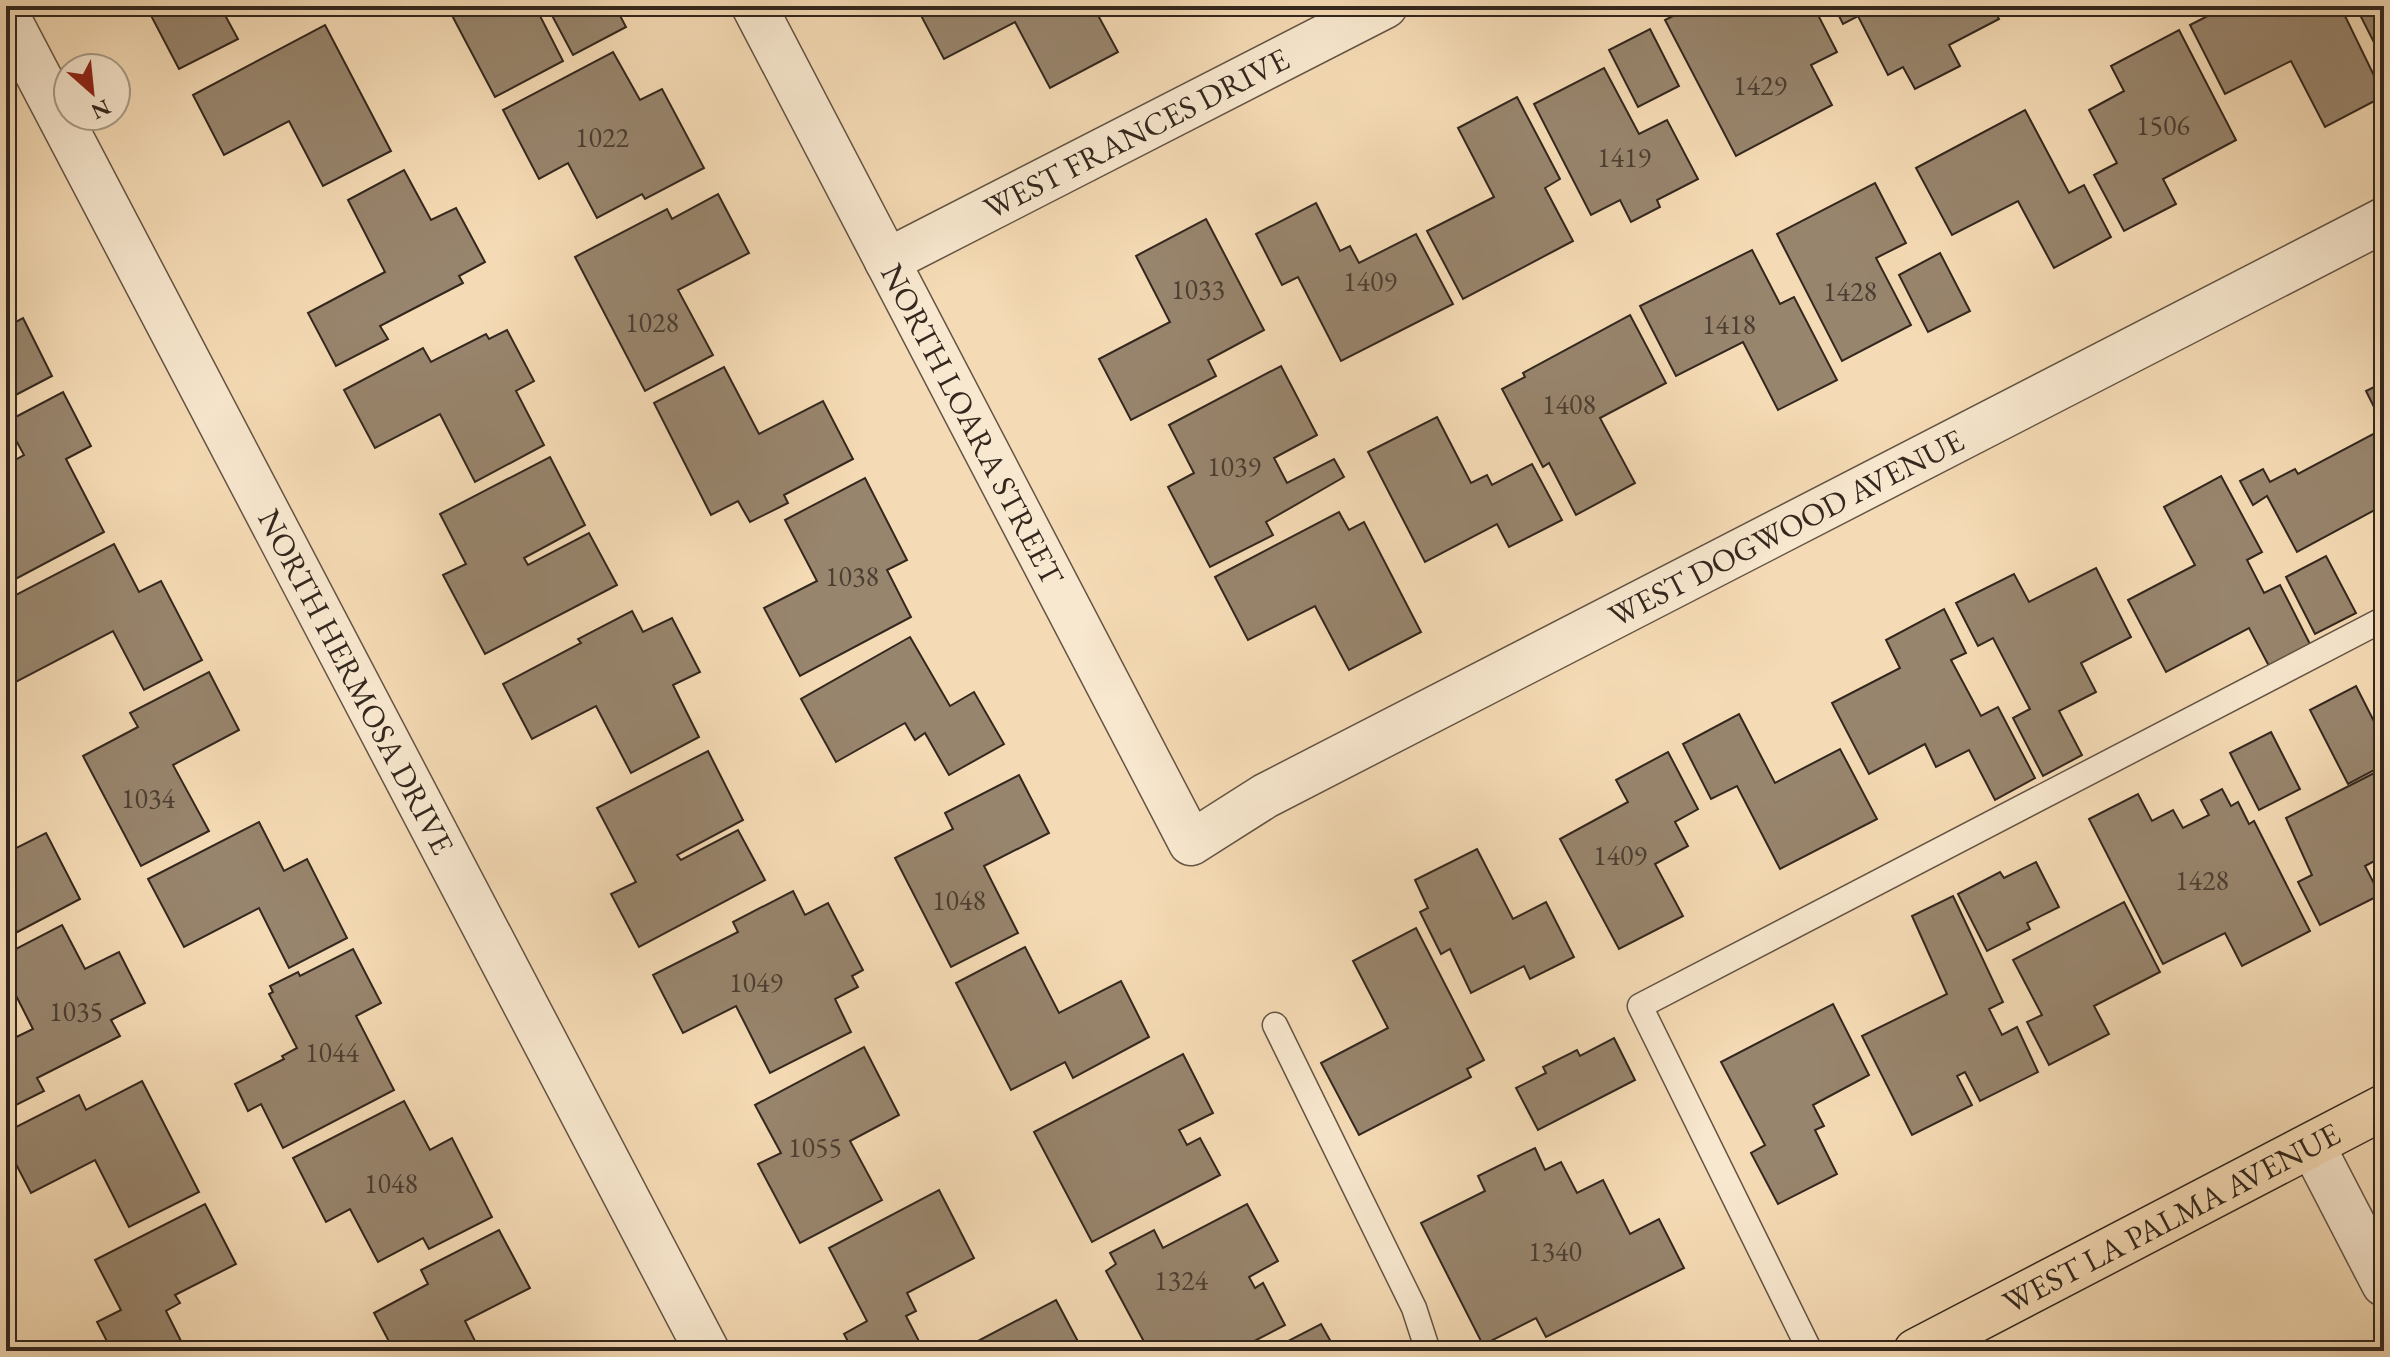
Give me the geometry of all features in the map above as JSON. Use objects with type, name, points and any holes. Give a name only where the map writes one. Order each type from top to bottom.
[{"type":"main road","name":"WEST LA PALMA AVENUE","points":[[1916,1351],[2384,1107]]},
{"type":"street","name":"NORTH LOARA STREET","points":[[754,6],[1191,843]]},
{"type":"street","name":"WEST FRANCES DRIVE","points":[[887,261],[1385,6]]},
{"type":"street","name":"NORTH HERMOSA DRIVE","points":[[6,14],[707,1351]]},
{"type":"street","name":"WEST DOGWOOD AVENUE","points":[[1191,843],[1265,796],[2384,220]]},
{"type":"street","points":[[2312,1145],[2384,1284]]},
{"type":"lane","points":[[1810,1351],[1640,1006],[2384,619]]},
{"type":"lane","points":[[1275,1025],[1414,1308],[1428,1351]]},
{"type":"building","points":[[146,6],[220,6],[238,39],[179,69]]},
{"type":"building","points":[[447,6],[535,6],[563,61],[495,97]]},
{"type":"building","points":[[547,6],[615,6],[626,27],[573,55]]},
{"type":"building","points":[[916,6],[1093,6],[1118,52],[1050,88],[1015,22],[944,59]]},
{"type":"building","points":[[1693,6],[1819,6],[1821,11],[1817,13],[1837,52],[1811,65],[1832,105],[1736,156],[1665,20]]},
{"type":"building","points":[[1834,6],[1992,6],[1999,19],[1949,45],[1960,66],[1915,89],[1903,67],[1888,75],[1858,16],[1843,24]]},
{"type":"building","points":[[2227,6],[2346,6],[2350,14],[2345,16],[2384,96],[2325,127],[2291,61],[2225,94],[2190,25]]},
{"type":"building","points":[[2384,6],[2384,62],[2356,7]]},
{"type":"building","points":[[325,25],[391,151],[323,186],[289,121],[224,155],[193,95]]},
{"type":"building","points":[[1650,29],[1679,86],[1638,107],[1609,50]]},
{"type":"building","points":[[2179,30],[2236,140],[2163,179],[2176,204],[2124,231],[2094,175],[2117,163],[2089,110],[2124,91],[2111,66]]},
{"type":"building","points":[[613,52],[640,100],[662,89],[704,168],[645,199],[642,194],[597,218],[568,163],[539,179],[503,110]]},
{"type":"building","points":[[1604,68],[1639,134],[1667,120],[1698,179],[1657,200],[1660,207],[1631,222],[1620,200],[1591,215],[1534,104]]},
{"type":"building","points":[[1517,97],[1560,179],[1545,188],[1573,241],[1463,299],[1427,231],[1494,197],[1458,128]]},
{"type":"building","points":[[2025,110],[2069,193],[2084,185],[2111,237],[2054,268],[2018,201],[1952,235],[1916,168]]},
{"type":"building","points":[[404,170],[431,220],[456,208],[485,262],[459,276],[463,283],[380,326],[388,339],[336,366],[308,313],[385,272],[348,200]]},
{"type":"building","points":[[1875,183],[1906,243],[1876,258],[1911,325],[1842,361],[1777,234]]},
{"type":"building","points":[[718,194],[749,253],[678,290],[713,355],[645,391],[575,257],[667,209],[672,219]]},
{"type":"building","points":[[1316,203],[1340,251],[1350,246],[1359,263],[1416,234],[1453,304],[1341,361],[1298,277],[1282,285],[1256,234]]},
{"type":"building","points":[[1206,219],[1264,330],[1208,360],[1216,376],[1131,420],[1099,359],[1170,322],[1136,256]]},
{"type":"building","points":[[1752,250],[1780,304],[1794,297],[1837,380],[1778,410],[1743,342],[1676,376],[1640,306]]},
{"type":"building","points":[[1940,253],[1970,311],[1928,332],[1899,275]]},
{"type":"building","points":[[1630,315],[1666,383],[1600,418],[1635,483],[1576,515],[1549,463],[1543,467],[1502,389],[1525,377],[1523,373]]},
{"type":"building","points":[[23,318],[52,376],[6,400],[6,327]]},
{"type":"building","points":[[507,330],[534,381],[516,391],[544,445],[475,482],[440,414],[375,448],[344,390],[423,348],[431,362],[486,334],[489,339]]},
{"type":"building","points":[[1281,366],[1317,435],[1274,458],[1287,483],[1334,459],[1344,477],[1266,522],[1273,535],[1210,567],[1168,487],[1194,473],[1169,425]]},
{"type":"building","points":[[724,367],[759,434],[823,401],[853,459],[784,495],[788,503],[750,522],[738,501],[711,515],[654,403]]},
{"type":"building","points":[[2384,382],[2384,427],[2366,391]]},
{"type":"building","points":[[63,392],[91,446],[66,459],[104,532],[6,584],[6,465],[24,455],[6,422]]},
{"type":"building","points":[[1437,417],[1471,483],[1487,475],[1492,485],[1532,464],[1562,520],[1509,547],[1497,524],[1425,562],[1368,452]]},
{"type":"building","points":[[2375,433],[2384,448],[2384,505],[2297,552],[2267,496],[2253,505],[2240,481],[2263,469],[2270,482],[2295,469],[2298,474]]},
{"type":"building","points":[[550,457],[585,525],[524,558],[528,565],[589,533],[617,585],[485,654],[443,575],[466,564],[440,514]]},
{"type":"building","points":[[2221,476],[2262,552],[2247,560],[2264,593],[2280,585],[2311,646],[2270,668],[2249,628],[2166,672],[2128,600],[2195,565],[2164,507]]},
{"type":"building","points":[[865,478],[907,560],[887,570],[911,617],[800,676],[764,608],[817,581],[785,520]]},
{"type":"building","points":[[1339,512],[1349,530],[1364,522],[1421,632],[1349,670],[1315,606],[1248,640],[1215,577]]},
{"type":"building","points":[[114,544],[139,592],[161,581],[202,660],[144,690],[113,631],[12,684],[6,672],[6,600]]},
{"type":"building","points":[[2326,556],[2356,613],[2315,634],[2286,577]]},
{"type":"building","points":[[2096,568],[2131,637],[2081,663],[2096,692],[2059,711],[2082,755],[2043,776],[2013,718],[2030,709],[1993,638],[1978,646],[1956,603],[2014,574],[2029,602]]},
{"type":"building","points":[[1944,609],[1966,653],[1951,660],[1981,716],[1998,707],[2035,778],[1995,800],[1969,750],[1936,767],[1925,744],[1869,774],[1832,703],[1900,668],[1886,640]]},
{"type":"building","points":[[632,611],[643,632],[672,618],[700,672],[673,685],[699,737],[631,773],[596,706],[532,739],[503,684],[581,643],[578,639]]},
{"type":"building","points":[[910,637],[950,706],[974,692],[1004,744],[949,775],[925,733],[915,740],[905,723],[836,762],[801,699]]},
{"type":"building","points":[[209,672],[239,730],[173,765],[209,831],[141,866],[83,756],[138,727],[130,713]]},
{"type":"building","points":[[2356,686],[2384,741],[2384,765],[2348,784],[2310,710]]},
{"type":"building","points":[[1739,714],[1775,783],[1840,749],[1877,819],[1780,869],[1737,786],[1711,799],[1683,744]]},
{"type":"building","points":[[2271,732],[2300,789],[2259,810],[2230,753]]},
{"type":"building","points":[[708,751],[743,820],[677,855],[681,860],[738,830],[765,880],[639,947],[611,894],[636,882],[597,808]]},
{"type":"building","points":[[1668,752],[1698,809],[1675,822],[1688,846],[1655,864],[1683,916],[1619,949],[1560,839],[1628,802],[1616,780]]},
{"type":"building","points":[[2384,768],[2384,856],[2365,866],[2380,895],[2320,925],[2298,882],[2312,875],[2286,818]]},
{"type":"building","points":[[1019,775],[1049,833],[984,866],[1018,933],[951,967],[895,858],[953,829],[945,813]]},
{"type":"building","points":[[2222,789],[2231,806],[2238,802],[2249,824],[2254,821],[2310,931],[2242,966],[2225,933],[2163,964],[2089,819],[2138,794],[2152,821],[2173,810],[2183,828],[2209,815],[2201,800]]},
{"type":"building","points":[[259,822],[284,871],[307,859],[347,938],[289,968],[259,908],[184,947],[148,879]]},
{"type":"building","points":[[46,833],[80,899],[6,938],[6,853]]},
{"type":"building","points":[[1477,849],[1513,919],[1546,902],[1574,957],[1530,979],[1524,966],[1471,993],[1450,949],[1441,954],[1420,912],[1428,908],[1415,880]]},
{"type":"building","points":[[2036,862],[2059,907],[2027,923],[2030,929],[1987,951],[1958,894],[2000,872],[2004,878]]},
{"type":"building","points":[[793,891],[805,915],[828,903],[863,970],[852,976],[858,987],[835,999],[851,1032],[770,1073],[736,1006],[683,1033],[653,975],[738,932],[733,922]]},
{"type":"building","points":[[1953,896],[2003,1002],[1989,1009],[2002,1035],[2017,1027],[2038,1072],[1980,1101],[1965,1072],[1957,1076],[1972,1105],[1912,1135],[1862,1036],[1947,994],[1912,916]]},
{"type":"building","points":[[2124,902],[2160,972],[2094,1006],[2109,1034],[2049,1065],[2027,1022],[2042,1015],[2013,960]]},
{"type":"building","points":[[62,925],[85,969],[119,952],[145,1003],[111,1020],[120,1036],[37,1078],[44,1091],[6,1110],[6,1042],[33,1029],[6,976],[6,954]]},
{"type":"building","points":[[1416,928],[1484,1060],[1467,1069],[1471,1077],[1359,1135],[1321,1063],[1388,1028],[1353,961]]},
{"type":"building","points":[[1025,947],[1059,1013],[1121,981],[1149,1037],[1073,1078],[1065,1062],[1011,1090],[956,983]]},
{"type":"building","points":[[353,949],[381,1003],[356,1016],[394,1090],[283,1148],[261,1104],[248,1111],[235,1084],[284,1059],[282,1056],[297,1048],[269,994],[273,992],[270,986],[298,972],[300,976]]},
{"type":"building","points":[[1833,1004],[1869,1075],[1813,1105],[1824,1126],[1815,1130],[1837,1174],[1778,1204],[1751,1153],[1765,1145],[1721,1062]]},
{"type":"building","points":[[1614,1038],[1635,1080],[1538,1130],[1516,1088],[1546,1073],[1543,1067],[1577,1050],[1580,1056]]},
{"type":"building","points":[[864,1047],[899,1115],[850,1141],[882,1200],[800,1243],[758,1164],[781,1153],[755,1105]]},
{"type":"building","points":[[1183,1054],[1213,1113],[1179,1130],[1187,1145],[1200,1138],[1220,1175],[1092,1242],[1034,1132]]},
{"type":"building","points":[[142,1081],[199,1192],[129,1227],[95,1160],[31,1193],[6,1145],[6,1132],[79,1095],[86,1110]]},
{"type":"building","points":[[404,1101],[430,1150],[452,1138],[492,1217],[429,1249],[423,1238],[378,1262],[350,1209],[326,1222],[293,1158]]},
{"type":"building","points":[[1535,1148],[1545,1170],[1561,1162],[1577,1193],[1603,1180],[1630,1234],[1659,1219],[1684,1268],[1546,1337],[1536,1318],[1483,1345],[1421,1223],[1485,1191],[1478,1176]]},
{"type":"building","points":[[939,1190],[974,1258],[907,1293],[916,1311],[906,1316],[924,1351],[853,1351],[844,1334],[867,1321],[829,1248]]},
{"type":"building","points":[[205,1204],[236,1264],[175,1295],[180,1303],[166,1311],[186,1351],[112,1351],[97,1322],[121,1310],[95,1260]]},
{"type":"building","points":[[1247,1204],[1278,1261],[1249,1277],[1255,1288],[1263,1283],[1285,1325],[1235,1351],[1149,1351],[1106,1271],[1116,1264],[1110,1253],[1154,1230],[1163,1248]]},
{"type":"building","points":[[499,1230],[530,1288],[465,1321],[480,1351],[394,1351],[374,1313],[428,1284],[421,1270]]},
{"type":"building","points":[[1056,1300],[1083,1351],[959,1351]]},
{"type":"building","points":[[1321,1324],[1336,1351],[1269,1351]]}]
